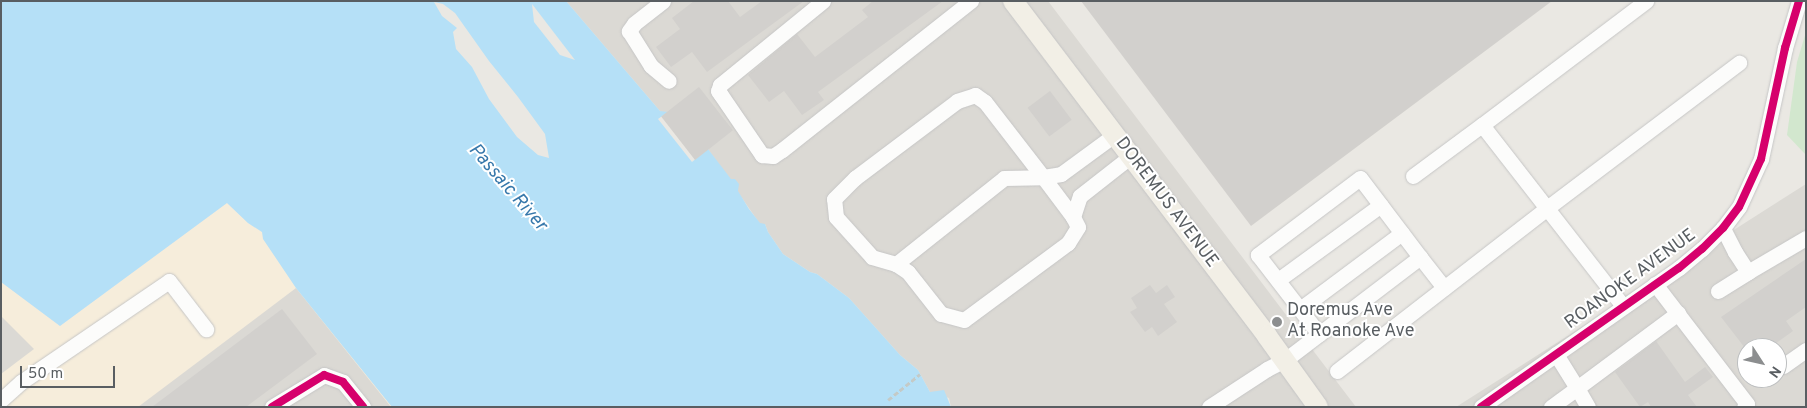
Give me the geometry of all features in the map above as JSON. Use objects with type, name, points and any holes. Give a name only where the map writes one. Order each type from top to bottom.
[{"type":"main road","name":"DOREMUS AVENUE","points":[[1013,1],[1285,360],[1318,407]]},
{"type":"street","points":[[663,1],[634,24],[629,31],[651,66],[669,81]]},
{"type":"street","points":[[823,1],[720,85],[718,91],[762,155],[773,156],[782,150],[972,1]]},
{"type":"street","points":[[1413,176],[1646,1]]},
{"type":"street","name":"ROANOKE AVENUE","points":[[1480,407],[1655,284],[1702,249],[1723,228],[1739,207],[1761,159],[1785,48],[1799,1]]},
{"type":"street","points":[[1338,371],[1547,208],[1739,63]]},
{"type":"street","points":[[975,95],[985,102],[1074,217],[1078,227],[1068,243],[964,320],[941,314],[908,272],[896,264],[872,257],[836,218],[834,199],[855,178],[957,101],[975,95]]},
{"type":"street","points":[[1482,124],[1623,306]]},
{"type":"street","points":[[896,264],[1004,178],[1043,177],[1061,174],[1114,135]]},
{"type":"street","points":[[1074,217],[1080,196],[1131,156]]},
{"type":"street","points":[[1318,334],[1258,254],[1360,178],[1444,288]]},
{"type":"street","points":[[1278,280],[1381,205]]},
{"type":"street","points":[[1723,228],[1748,272]]},
{"type":"street","points":[[1300,309],[1402,233]]},
{"type":"street","points":[[1718,291],[1806,238]]},
{"type":"street","points":[[1208,407],[1267,369],[1285,360],[1420,257]]},
{"type":"street","points":[[1,400],[21,382],[170,281],[206,329]]},
{"type":"street","points":[[1655,284],[1747,404],[1744,407]]},
{"type":"street","points":[[1551,407],[1678,313]]},
{"type":"street","points":[[1787,363],[1806,350]]},
{"type":"street","points":[[1556,354],[1588,407]]},
{"type":"street","points":[[272,407],[324,375],[343,382],[363,407]]},
{"type":"path","points":[[888,400],[920,374]]},
{"type":"shaded area","points":[[566,1],[1048,1],[1356,407],[951,407],[949,398],[930,392],[918,370],[900,355],[849,298],[817,274],[810,272],[783,254],[768,232],[765,224],[760,224],[708,149],[660,111]]},
{"type":"shaded area","points":[[1806,184],[1806,407],[1456,407]]},
{"type":"shaded area","points":[[227,203],[248,223],[262,232],[296,288],[392,407],[1,407],[1,282],[60,326]]},
{"type":"shaded area","points":[[296,288],[391,407],[138,407]]},
{"type":"shaded area","points":[[1,316],[34,349],[1,374]]},
{"type":"green space","points":[[1806,32],[1806,155],[1787,135],[1797,62]]},
{"type":"water","name":"Passaic River","points":[[1,1],[566,1],[660,111],[668,112],[708,149],[731,179],[735,179],[739,184],[738,191],[749,209],[760,223],[765,224],[768,232],[783,254],[810,272],[817,274],[849,298],[900,355],[918,370],[930,392],[944,390],[951,407],[392,407],[296,288],[263,239],[262,232],[248,223],[227,203],[60,326],[1,282]]},
{"type":"pier","points":[[434,2],[443,4],[455,13],[489,61],[518,97],[545,134],[549,158],[538,155],[517,137],[489,99],[472,67],[456,49],[453,32],[457,28],[442,16]]},
{"type":"pier","points":[[532,4],[575,60],[560,55],[534,22]]},
{"type":"pier","points":[[668,112],[708,149],[692,162],[658,119]]},
{"type":"building","points":[[694,1],[728,1],[740,17],[762,1],[804,1],[707,72],[692,52],[671,67],[656,47],[680,29],[672,18]]},
{"type":"building","points":[[873,1],[943,1],[818,92],[824,100],[802,115],[784,91],[769,102],[748,75],[797,34],[815,57],[868,17],[862,10]]},
{"type":"building","points":[[1081,1],[1552,1],[1251,226]]},
{"type":"building","points":[[699,87],[733,130],[695,160],[661,117]]},
{"type":"building","points":[[1050,91],[1072,120],[1049,137],[1028,108]]},
{"type":"building","points":[[1806,259],[1806,307],[1786,321],[1793,331],[1783,338],[1737,338],[1721,317]]},
{"type":"building","points":[[1150,285],[1156,293],[1167,285],[1175,297],[1164,304],[1177,322],[1158,336],[1152,327],[1145,332],[1130,312],[1137,308],[1131,298]]},
{"type":"building","points":[[282,309],[317,354],[246,407],[152,407]]},
{"type":"building","points":[[1656,341],[1685,382],[1705,367],[1713,377],[1688,395],[1697,407],[1651,407],[1648,402],[1640,407],[1615,372]]},
{"type":"cycle path","points":[[1481,407],[1679,268],[1723,228],[1739,207],[1761,159],[1785,48],[1799,1]]},
{"type":"cycle path","points":[[272,407],[324,375],[343,382],[363,407]]},
{"type":"place","name":"Doremus Ave At Roanoke Ave","points":[[1277,322]]}]
